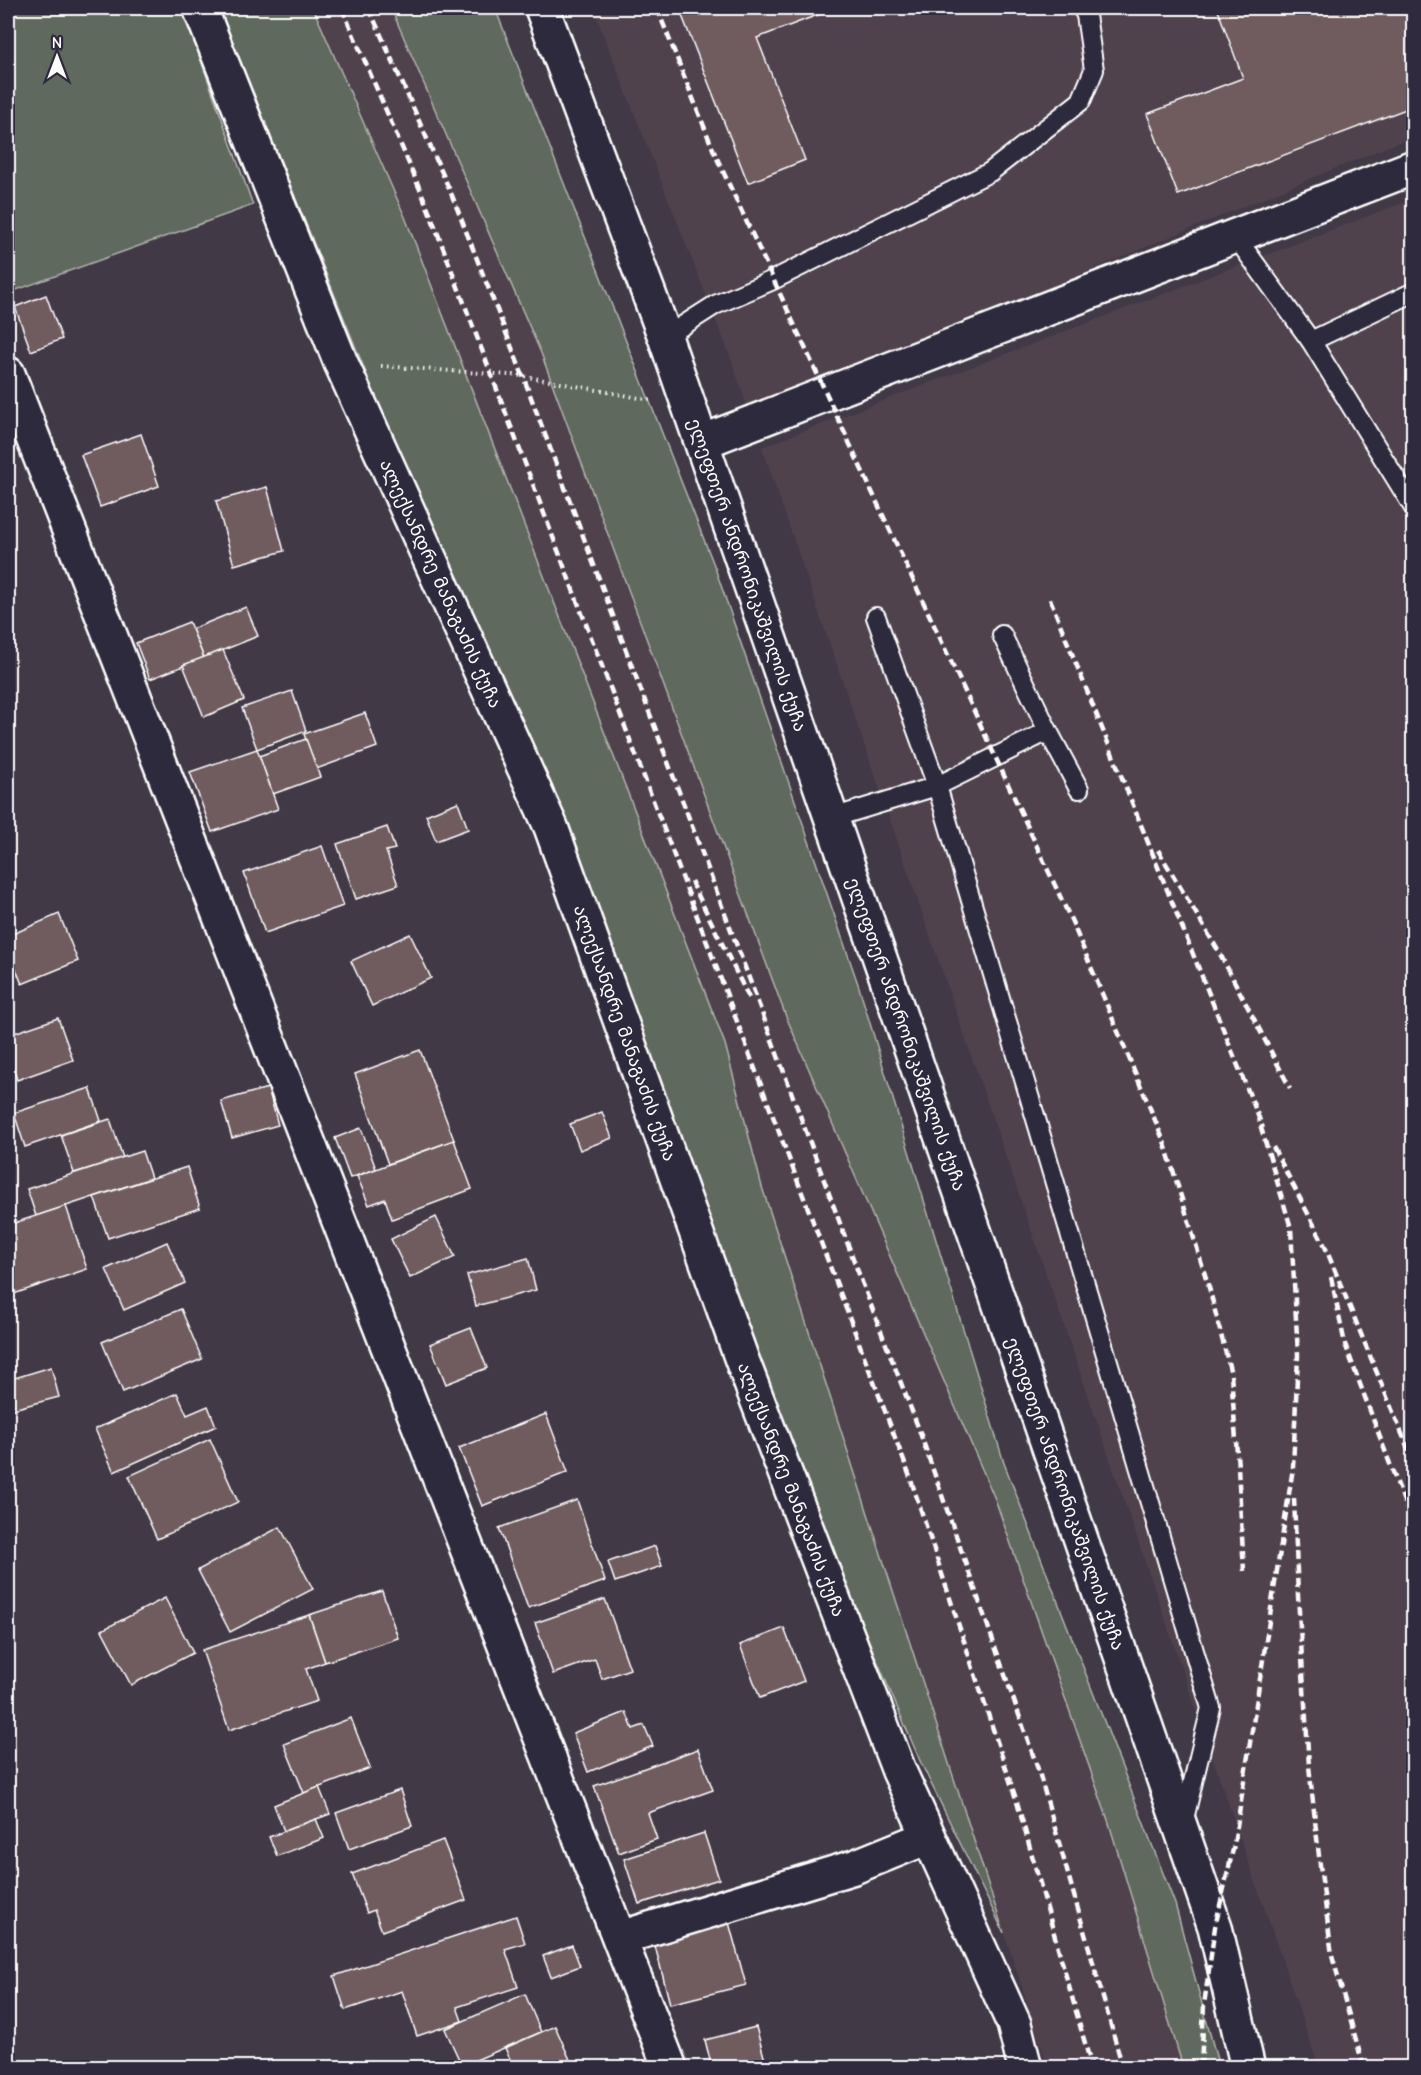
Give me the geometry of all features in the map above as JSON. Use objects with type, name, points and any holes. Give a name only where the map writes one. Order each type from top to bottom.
[{"type":"street","name":"ალექსანდრე მანაგაძის ქუჩა","points":[[200,8],[341,363],[550,827],[742,1360],[898,1771],[1014,2024],[1025,2067]]},
{"type":"street","name":"ელეფთერ ანდრონიკაშვილის ქუჩა","points":[[542,8],[702,442],[1215,1927],[1248,2067]]},
{"type":"street","points":[[702,442],[1413,167]]},
{"type":"street","points":[[8,374],[15,417],[670,2067]]},
{"type":"street","points":[[620,1938],[854,1867],[928,1837]]},
{"type":"lane","points":[[665,337],[715,305],[773,280],[990,172],[1081,101],[1094,70],[1086,15],[1082,8]]},
{"type":"lane","points":[[1235,236],[1311,342],[1413,508]]},
{"type":"lane","points":[[1311,342],[1413,292]]},
{"type":"lane","points":[[876,616],[938,786],[1211,1708],[1182,1831]]},
{"type":"lane","points":[[1002,635],[1048,732],[1079,789]]},
{"type":"lane","points":[[832,818],[938,786],[1048,732]]},
{"type":"path","points":[[341,363],[523,376],[689,407]]},
{"type":"shaded area","points":[[313,8],[391,8],[541,352],[785,1014],[995,1499],[1108,1820],[1183,2067],[1048,2067],[762,1187],[725,1044],[405,217]]},
{"type":"shaded area","points":[[593,8],[1413,8],[1413,136],[749,412],[731,358]]},
{"type":"shaded area","points":[[1413,199],[1413,2067],[1319,2067],[762,447]]},
{"type":"green space","points":[[8,8],[182,8],[253,205],[8,293]]},
{"type":"green space","points":[[219,8],[313,8],[405,217],[725,1044],[762,1187],[1004,1933],[921,1763],[796,1471],[561,809],[459,580],[408,477]]},
{"type":"green space","points":[[391,8],[495,8],[714,565],[858,984],[1004,1463],[1175,1904],[1219,2067],[1183,2067],[1108,1820],[995,1499],[785,1014],[541,353]]},
{"type":"building","points":[[679,8],[836,8],[757,38],[805,160],[748,183]]},
{"type":"building","points":[[1217,8],[1414,8],[1414,106],[1178,195],[1147,114],[1243,78]]},
{"type":"building","points":[[46,295],[62,339],[31,351],[15,307]]},
{"type":"building","points":[[141,434],[159,486],[100,507],[81,455]]},
{"type":"building","points":[[267,487],[284,551],[234,565],[216,501]]},
{"type":"building","points":[[246,607],[258,636],[204,658],[192,629]]},
{"type":"building","points":[[189,622],[204,658],[150,679],[136,643]]},
{"type":"building","points":[[223,650],[244,700],[204,717],[183,665]]},
{"type":"building","points":[[292,691],[306,731],[257,749],[242,708]]},
{"type":"building","points":[[365,713],[377,747],[316,769],[304,734]]},
{"type":"building","points":[[306,739],[320,777],[273,794],[259,756]]},
{"type":"building","points":[[257,749],[278,809],[212,832],[190,772]]},
{"type":"building","points":[[458,802],[468,829],[436,841],[426,815]]},
{"type":"building","points":[[387,827],[395,849],[386,851],[398,885],[356,899],[337,844]]},
{"type":"building","points":[[322,846],[343,906],[265,933],[244,873]]},
{"type":"building","points":[[59,914],[78,961],[22,984],[8,950],[8,936]]},
{"type":"building","points":[[410,934],[431,978],[372,1006],[351,961]]},
{"type":"building","points":[[8,986],[14,1007],[8,1008]]},
{"type":"building","points":[[58,1018],[73,1060],[17,1080],[8,1053],[8,1035]]},
{"type":"building","points":[[420,1050],[454,1140],[388,1164],[355,1074]]},
{"type":"building","points":[[90,1088],[101,1121],[25,1147],[14,1113]]},
{"type":"building","points":[[268,1088],[278,1125],[232,1138],[221,1101]]},
{"type":"building","points":[[602,1112],[612,1138],[580,1150],[570,1124]]},
{"type":"building","points":[[110,1119],[123,1158],[74,1173],[61,1135]]},
{"type":"building","points":[[361,1128],[376,1169],[350,1178],[335,1138]]},
{"type":"building","points":[[454,1140],[472,1189],[392,1219],[385,1199],[369,1205],[357,1176]]},
{"type":"building","points":[[142,1151],[151,1178],[36,1216],[27,1189]]},
{"type":"building","points":[[187,1167],[200,1208],[108,1238],[94,1197]]},
{"type":"building","points":[[66,1206],[87,1269],[8,1296],[8,1225]]},
{"type":"building","points":[[436,1217],[455,1257],[410,1278],[391,1239]]},
{"type":"building","points":[[167,1242],[185,1283],[124,1310],[106,1269]]},
{"type":"building","points":[[528,1258],[536,1290],[476,1306],[467,1275]]},
{"type":"building","points":[[181,1309],[202,1359],[123,1392],[102,1342]]},
{"type":"building","points":[[471,1328],[487,1368],[446,1384],[430,1344]]},
{"type":"building","points":[[51,1367],[59,1397],[13,1409],[8,1392],[8,1380]]},
{"type":"building","points":[[177,1393],[187,1415],[208,1406],[216,1426],[114,1472],[95,1429]]},
{"type":"building","points":[[546,1414],[568,1472],[482,1506],[459,1448]]},
{"type":"building","points":[[210,1439],[238,1502],[157,1539],[129,1476]]},
{"type":"building","points":[[577,1500],[605,1581],[528,1608],[499,1528]]},
{"type":"building","points":[[280,1527],[313,1589],[230,1632],[198,1570]]},
{"type":"building","points":[[655,1546],[662,1566],[615,1582],[608,1562]]},
{"type":"building","points":[[382,1591],[398,1638],[325,1662],[309,1615]]},
{"type":"building","points":[[165,1598],[193,1653],[131,1685],[102,1630]]},
{"type":"building","points":[[605,1599],[630,1669],[602,1679],[595,1659],[553,1674],[535,1623]]},
{"type":"building","points":[[309,1615],[325,1662],[306,1669],[317,1701],[229,1730],[202,1650]]},
{"type":"building","points":[[784,1628],[804,1681],[760,1698],[740,1645]]},
{"type":"building","points":[[626,1712],[633,1729],[644,1725],[653,1746],[588,1772],[573,1733]]},
{"type":"building","points":[[351,1718],[370,1768],[304,1793],[284,1744]]},
{"type":"building","points":[[698,1749],[713,1790],[648,1813],[657,1839],[619,1853],[594,1786]]},
{"type":"building","points":[[319,1787],[330,1814],[284,1831],[274,1805]]},
{"type":"building","points":[[400,1790],[412,1826],[349,1849],[336,1813]]},
{"type":"building","points":[[316,1819],[324,1838],[277,1856],[269,1837]]},
{"type":"building","points":[[704,1833],[719,1879],[639,1904],[624,1859]]},
{"type":"building","points":[[443,1840],[466,1900],[382,1931],[374,1910],[367,1913],[352,1874]]},
{"type":"building","points":[[516,1916],[525,1943],[505,1949],[518,1987],[457,2007],[462,2021],[417,2036],[402,1991],[345,2010],[334,1976]]},
{"type":"building","points":[[728,1919],[746,1985],[670,2004],[653,1938]]},
{"type":"building","points":[[572,1945],[580,1966],[551,1977],[543,1956]]},
{"type":"building","points":[[525,1994],[541,2032],[462,2066],[445,2029]]},
{"type":"building","points":[[555,2026],[571,2062],[558,2068],[514,2068],[505,2048]]},
{"type":"building","points":[[756,2027],[767,2068],[712,2068],[705,2040]]},
{"type":"railway","points":[[342,8],[428,208],[910,1477],[1017,1802],[1092,2068]]},
{"type":"railway","points":[[369,8],[451,193],[523,376],[918,1427],[1039,1772],[1123,2068]]},
{"type":"railway","points":[[657,8],[715,154],[1073,924],[1165,1144],[1210,1291],[1231,1374],[1244,1571]]},
{"type":"railway","points":[[1050,599],[1263,1128]]},
{"type":"railway","points":[[1158,850],[1219,952],[1290,1088]]},
{"type":"railway","points":[[691,881],[751,1002]]},
{"type":"railway","points":[[1201,2068],[1204,2005],[1215,1927],[1234,1845],[1293,1468],[1298,1355],[1291,1228],[1259,1121]]},
{"type":"railway","points":[[1273,1147],[1324,1244],[1414,1463]]},
{"type":"railway","points":[[1331,1277],[1345,1344],[1414,1528]]},
{"type":"railway","points":[[1294,1498],[1309,1766],[1320,1865],[1332,1955],[1364,2068]]}]
